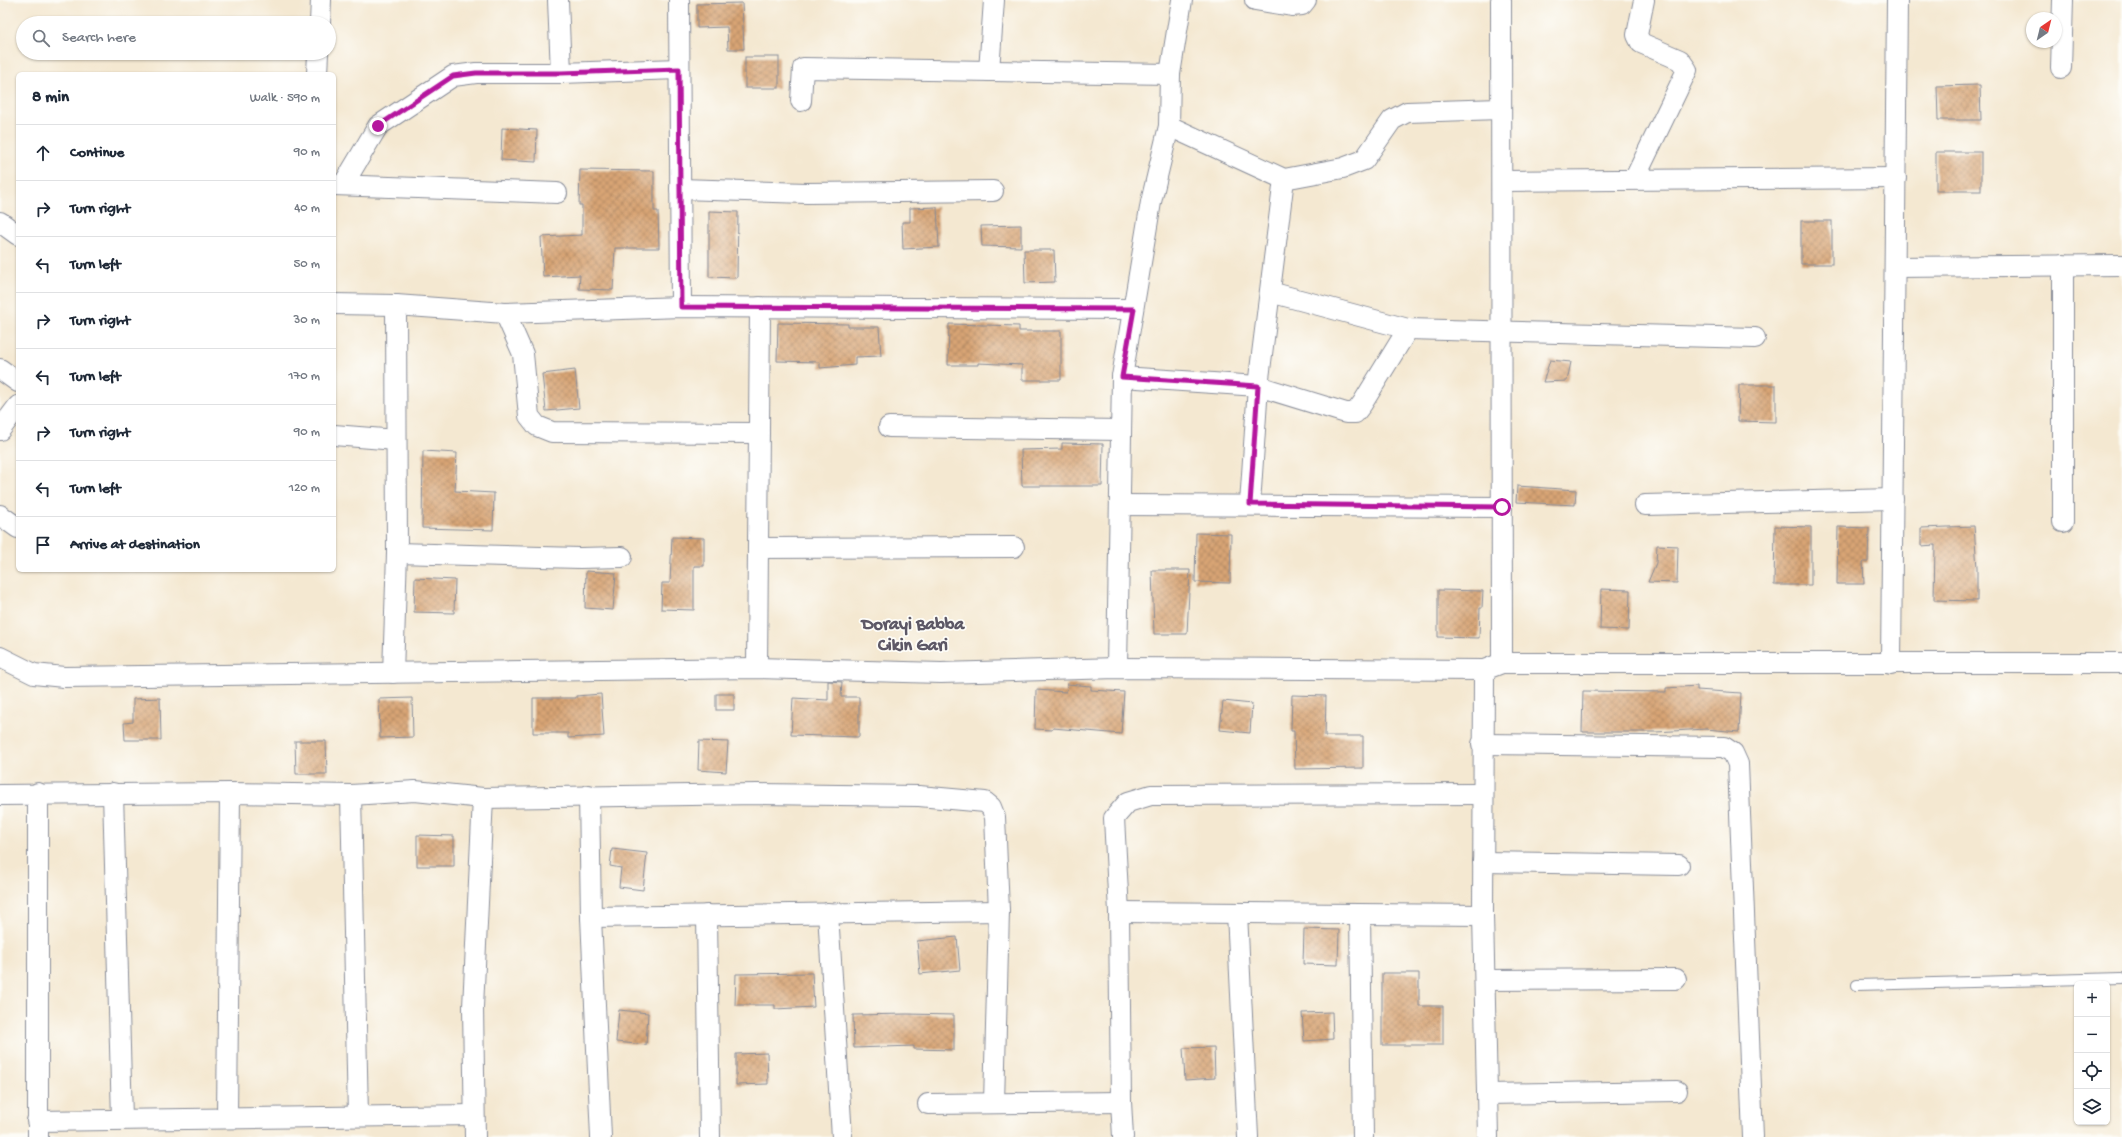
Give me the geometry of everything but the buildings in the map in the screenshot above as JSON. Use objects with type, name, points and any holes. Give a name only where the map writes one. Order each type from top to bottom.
[{"type":"street","points":[[320,16],[321,0]]},
{"type":"street","points":[[558,0],[561,73]]},
{"type":"street","points":[[679,0],[681,307]]},
{"type":"street","points":[[989,71],[994,0]]},
{"type":"street","points":[[1117,668],[1122,377],[1151,202],[1169,126],[1170,74],[1182,0]]},
{"type":"street","points":[[1255,0],[1292,6],[1302,5],[1306,0]]},
{"type":"street","points":[[1501,0],[1502,663]]},
{"type":"street","points":[[1635,178],[1687,70],[1680,60],[1640,43],[1637,35],[1644,0]]},
{"type":"street","points":[[1891,664],[1897,0]]},
{"type":"street","points":[[2062,68],[2063,0]]},
{"type":"street","points":[[317,72],[318,60]]},
{"type":"street","points":[[801,101],[803,68],[1170,74]]},
{"type":"street","points":[[338,185],[378,126],[453,76],[476,73],[561,73],[679,69]]},
{"type":"street","points":[[1169,126],[1284,179],[1343,168],[1364,160],[1392,120],[1406,112],[1500,109]]},
{"type":"street","points":[[1502,181],[1635,178],[1896,178]]},
{"type":"street","points":[[1250,504],[1258,386],[1284,179]]},
{"type":"street","points":[[338,185],[557,193]]},
{"type":"street","points":[[680,189],[807,193],[993,191]]},
{"type":"street","points":[[0,222],[16,233]]},
{"type":"street","points":[[1895,267],[2122,265]]},
{"type":"street","points":[[2063,266],[2064,522]]},
{"type":"street","points":[[1270,292],[1408,329],[1755,338]]},
{"type":"street","points":[[336,304],[396,305],[505,313],[681,307],[1134,309]]},
{"type":"street","points":[[393,673],[397,553],[396,305]]},
{"type":"street","points":[[757,668],[760,307]]},
{"type":"street","points":[[505,313],[523,354],[529,416],[537,426],[552,432],[759,433]]},
{"type":"street","points":[[1122,377],[1258,386],[1346,413],[1355,412],[1362,404],[1408,329]]},
{"type":"street","points":[[0,369],[16,381]]},
{"type":"street","points":[[0,430],[16,409]]},
{"type":"street","points":[[889,427],[1122,430]]},
{"type":"street","points":[[336,435],[396,440]]},
{"type":"street","points":[[1645,504],[1893,499]]},
{"type":"street","points":[[1120,504],[1502,507]]},
{"type":"street","points":[[0,514],[16,526]]},
{"type":"street","points":[[758,548],[1014,547]]},
{"type":"street","points":[[397,553],[580,558],[622,557]]},
{"type":"street","points":[[0,657],[34,674],[64,677],[757,668],[941,673],[1117,668],[1484,670],[1502,663],[2122,664]]},
{"type":"street","points":[[1484,670],[1482,744],[1483,915],[1488,1137]]},
{"type":"street","points":[[1482,744],[1724,747],[1733,753],[1738,764],[1753,1137]]},
{"type":"street","points":[[0,795],[38,793],[230,793],[351,795],[415,791],[483,798],[589,795],[872,795],[972,799],[985,802],[991,807],[995,817],[999,911],[994,1103]]},
{"type":"street","points":[[38,793],[38,1129],[122,1119],[474,1115]]},
{"type":"street","points":[[113,793],[122,1119]]},
{"type":"street","points":[[227,1118],[230,793]]},
{"type":"street","points":[[1123,1137],[1120,1102],[1119,912],[1114,818],[1128,802],[1151,795],[1482,794]]},
{"type":"street","points":[[351,795],[358,1116]]},
{"type":"street","points":[[589,795],[591,916],[600,1137]]},
{"type":"street","points":[[475,1137],[473,1007],[483,798]]},
{"type":"street","points":[[1483,862],[1679,865]]},
{"type":"street","points":[[591,916],[999,911]]},
{"type":"street","points":[[1119,912],[1483,915]]},
{"type":"street","points":[[828,913],[842,1137]]},
{"type":"street","points":[[1237,913],[1248,1137]]},
{"type":"street","points":[[1360,914],[1363,1137]]},
{"type":"street","points":[[706,915],[710,1137]]},
{"type":"street","points":[[1485,980],[1676,979]]},
{"type":"street","points":[[1487,1094],[1677,1091]]},
{"type":"street","points":[[928,1104],[1120,1102]]},
{"type":"lane","points":[[1857,985],[2122,978]]},
{"type":"district","name":"Dorayi Babba Cikin Gari","points":[[913,635]]},
{"type":"route","points":[[378,126],[453,76],[476,73],[561,73],[679,69],[681,307],[1134,309],[1122,377],[1258,386],[1250,504],[1502,507]]}]
